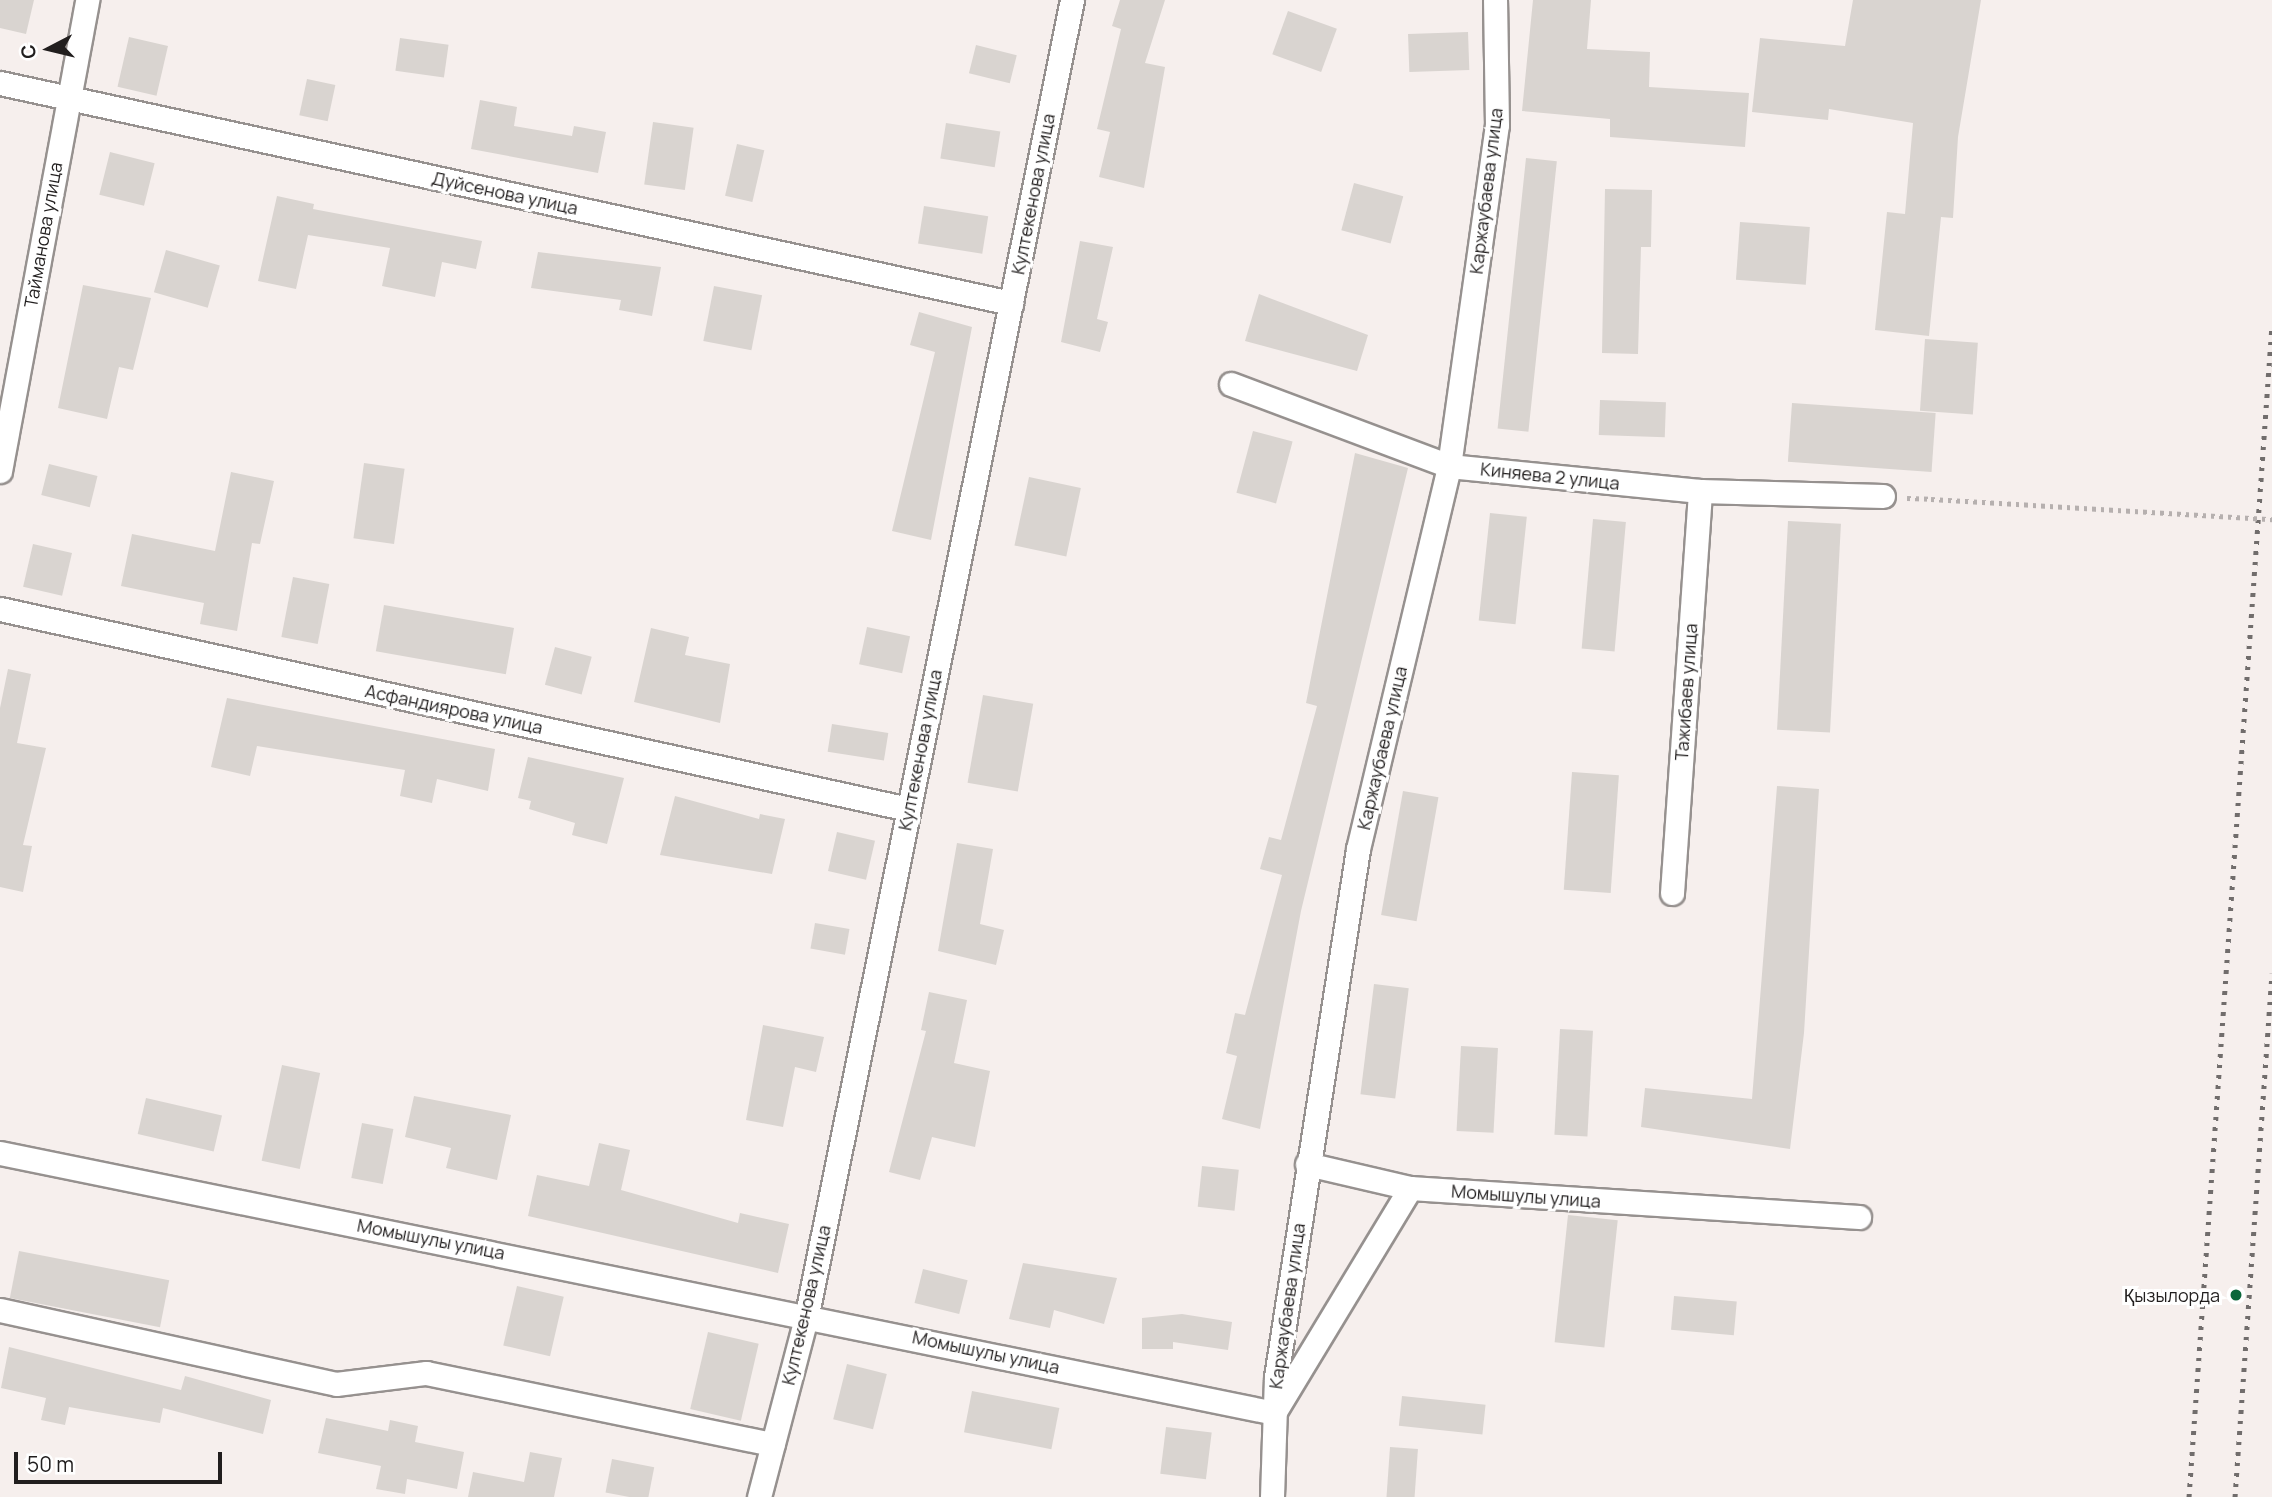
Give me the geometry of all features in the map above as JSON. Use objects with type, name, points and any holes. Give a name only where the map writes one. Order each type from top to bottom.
[{"type":"street","name":"Тайманова улица","points":[[0,471],[87,0]]},
{"type":"street","name":"Култекенова улица","points":[[759,1497],[807,1314],[1072,0]]},
{"type":"street","name":"Каржаубаева улица","points":[[1272,1497],[1274,1413],[1307,1164],[1358,849],[1449,466],[1497,125],[1495,0]]},
{"type":"street","name":"Дуйсенова улица","points":[[0,83],[1011,303]]},
{"type":"street","name":"Киняева 2 улица","points":[[1231,384],[1449,466],[1700,491],[1883,496]]},
{"type":"street","name":"Тажибаев улица","points":[[1672,893],[1700,491]]},
{"type":"street","name":"Асфандиярова улица","points":[[0,609],[908,809]]},
{"type":"street","name":"Момышулы улица","points":[[0,1153],[807,1314],[1274,1413]]},
{"type":"street","name":"Момышулы улица","points":[[1307,1164],[1410,1188],[1859,1216]]},
{"type":"street","points":[[1274,1413],[1410,1188]]},
{"type":"street","points":[[0,1310],[336,1384],[426,1373],[773,1444]]},
{"type":"path","points":[[1931,499],[2272,519]]},
{"type":"building","points":[[0,0],[34,0],[26,34],[0,28]]},
{"type":"building","points":[[1120,0],[1165,0],[1145,63],[1165,67],[1144,188],[1099,177],[1110,132],[1097,129],[1121,29],[1112,26]]},
{"type":"building","points":[[1533,0],[1591,0],[1587,49],[1650,52],[1649,87],[1749,93],[1745,147],[1610,137],[1610,119],[1522,111]]},
{"type":"building","points":[[1853,0],[1981,0],[1958,137],[1953,218],[1941,217],[1929,336],[1875,330],[1887,212],[1905,214],[1913,123],[1829,109],[1828,120],[1752,112],[1760,38],[1845,46]]},
{"type":"building","points":[[1288,11],[1337,29],[1321,72],[1272,54]]},
{"type":"building","points":[[1468,32],[1469,70],[1409,72],[1408,34]]},
{"type":"building","points":[[129,37],[168,46],[157,96],[118,87]]},
{"type":"building","points":[[400,38],[449,45],[444,77],[395,71]]},
{"type":"building","points":[[976,45],[1017,55],[1010,83],[969,73]]},
{"type":"building","points":[[307,79],[335,85],[328,121],[299,115]]},
{"type":"building","points":[[480,100],[517,107],[514,126],[572,136],[574,126],[606,132],[598,173],[471,149]]},
{"type":"building","points":[[653,122],[694,128],[685,190],[644,184]]},
{"type":"building","points":[[946,123],[1000,132],[995,167],[940,159]]},
{"type":"building","points":[[737,144],[764,150],[752,202],[725,196]]},
{"type":"building","points":[[110,152],[155,163],[144,206],[99,195]]},
{"type":"building","points":[[1526,158],[1557,161],[1528,432],[1498,429]]},
{"type":"building","points":[[1354,183],[1403,196],[1391,244],[1341,230]]},
{"type":"building","points":[[1605,189],[1652,190],[1651,247],[1641,247],[1638,354],[1602,353]]},
{"type":"building","points":[[277,196],[314,204],[313,209],[482,241],[476,269],[442,262],[435,297],[382,286],[390,248],[308,235],[296,289],[258,281]]},
{"type":"building","points":[[924,206],[988,216],[982,254],[918,244]]},
{"type":"building","points":[[1740,222],[1810,227],[1806,285],[1736,280]]},
{"type":"building","points":[[1080,241],[1113,247],[1097,319],[1108,322],[1100,352],[1061,342]]},
{"type":"building","points":[[166,250],[220,265],[208,308],[154,292]]},
{"type":"building","points":[[538,252],[661,267],[652,316],[619,310],[621,300],[531,288]]},
{"type":"building","points":[[83,285],[151,298],[133,370],[119,367],[107,419],[58,408]]},
{"type":"building","points":[[714,286],[762,295],[751,350],[703,341]]},
{"type":"building","points":[[1259,294],[1368,335],[1357,371],[1245,341]]},
{"type":"building","points":[[919,312],[972,327],[931,540],[892,531],[935,352],[910,345]]},
{"type":"building","points":[[1925,339],[1978,343],[1973,415],[1920,411]]},
{"type":"building","points":[[1600,400],[1666,402],[1665,437],[1599,435]]},
{"type":"building","points":[[1792,403],[1936,413],[1932,472],[1788,462]]},
{"type":"building","points":[[1253,431],[1293,442],[1276,503],[1236,493]]},
{"type":"building","points":[[1355,453],[1408,468],[1301,911],[1260,1129],[1222,1119],[1237,1056],[1226,1053],[1235,1013],[1245,1015],[1282,875],[1260,869],[1269,837],[1281,840],[1317,706],[1306,703]]},
{"type":"building","points":[[364,463],[405,469],[394,544],[353,538]]},
{"type":"building","points":[[49,464],[98,476],[90,507],[41,495]]},
{"type":"building","points":[[231,472],[274,481],[260,544],[252,543],[237,631],[200,624],[204,603],[121,586],[132,534],[215,551]]},
{"type":"building","points":[[1029,477],[1081,488],[1066,556],[1014,545]]},
{"type":"building","points":[[1490,513],[1527,517],[1516,624],[1479,620]]},
{"type":"building","points":[[1593,519],[1626,522],[1615,651],[1582,649]]},
{"type":"building","points":[[1788,521],[1841,524],[1830,732],[1777,730]]},
{"type":"building","points":[[33,544],[72,553],[62,596],[23,587]]},
{"type":"building","points":[[293,577],[329,584],[318,644],[281,637]]},
{"type":"building","points":[[384,605],[514,628],[506,674],[376,651]]},
{"type":"building","points":[[867,627],[910,636],[902,673],[859,664]]},
{"type":"building","points":[[651,628],[689,637],[685,655],[730,664],[720,723],[634,702]]},
{"type":"building","points":[[555,647],[592,657],[582,695],[545,685]]},
{"type":"building","points":[[8,669],[31,674],[17,743],[46,748],[23,845],[32,846],[23,892],[0,887],[0,708]]},
{"type":"building","points":[[983,695],[1033,704],[1018,792],[968,783]]},
{"type":"building","points":[[227,698],[495,749],[488,791],[437,779],[432,803],[400,796],[405,770],[257,746],[250,776],[211,767]]},
{"type":"building","points":[[832,724],[888,733],[884,761],[828,752]]},
{"type":"building","points":[[528,757],[624,778],[607,844],[572,835],[575,823],[529,809],[531,801],[518,798]]},
{"type":"building","points":[[1572,772],[1619,775],[1611,893],[1564,890]]},
{"type":"building","points":[[1777,786],[1819,789],[1804,1033],[1790,1149],[1641,1127],[1645,1088],[1752,1099]]},
{"type":"building","points":[[1403,791],[1438,797],[1417,921],[1381,915]]},
{"type":"building","points":[[675,796],[759,819],[760,814],[785,819],[772,874],[660,855]]},
{"type":"building","points":[[837,832],[875,841],[866,880],[828,871]]},
{"type":"building","points":[[957,843],[993,849],[980,924],[1004,930],[996,965],[938,951]]},
{"type":"building","points":[[815,923],[849,929],[845,955],[810,949]]},
{"type":"building","points":[[1374,984],[1409,988],[1395,1098],[1360,1094]]},
{"type":"building","points":[[929,992],[967,1000],[954,1063],[990,1071],[975,1147],[932,1137],[920,1180],[889,1172],[926,1031],[921,1030]]},
{"type":"building","points":[[763,1025],[824,1037],[816,1072],[795,1067],[783,1127],[746,1120]]},
{"type":"building","points":[[1560,1029],[1593,1031],[1587,1137],[1554,1135]]},
{"type":"building","points":[[1461,1046],[1498,1048],[1494,1133],[1457,1131]]},
{"type":"building","points":[[282,1065],[320,1073],[300,1169],[262,1161]]},
{"type":"building","points":[[414,1096],[511,1115],[497,1180],[446,1168],[451,1148],[405,1137]]},
{"type":"building","points":[[146,1098],[222,1116],[214,1152],[138,1134]]},
{"type":"building","points":[[362,1123],[393,1129],[383,1184],[351,1178]]},
{"type":"building","points":[[599,1143],[630,1150],[621,1190],[738,1223],[740,1213],[789,1224],[778,1273],[528,1216],[537,1175],[589,1186]]},
{"type":"building","points":[[1202,1166],[1239,1170],[1235,1211],[1198,1207]]},
{"type":"building","points":[[1568,1215],[1618,1220],[1604,1348],[1555,1342]]},
{"type":"building","points":[[19,1251],[169,1280],[160,1327],[10,1298]]},
{"type":"building","points":[[1023,1263],[1117,1278],[1104,1324],[1054,1310],[1050,1328],[1009,1319]]},
{"type":"building","points":[[923,1269],[968,1280],[959,1314],[915,1303]]},
{"type":"building","points":[[517,1286],[564,1297],[550,1356],[503,1345]]},
{"type":"building","points":[[1674,1296],[1737,1301],[1734,1335],[1671,1330]]},
{"type":"building","points":[[1182,1314],[1232,1322],[1228,1350],[1173,1342],[1173,1349],[1142,1349],[1142,1318]]},
{"type":"building","points":[[708,1332],[759,1344],[741,1421],[690,1409]]},
{"type":"building","points":[[9,1347],[181,1390],[185,1376],[271,1400],[263,1434],[163,1408],[160,1423],[69,1407],[65,1425],[41,1420],[46,1398],[1,1388]]},
{"type":"building","points":[[847,1364],[887,1374],[873,1429],[833,1419]]},
{"type":"building","points":[[972,1391],[1059,1408],[1051,1449],[964,1432]]},
{"type":"building","points":[[1402,1396],[1486,1405],[1482,1435],[1399,1426]]},
{"type":"building","points":[[326,1418],[388,1431],[390,1420],[418,1426],[415,1442],[464,1452],[457,1489],[407,1479],[405,1494],[376,1489],[381,1466],[318,1453]]},
{"type":"building","points":[[1166,1427],[1212,1433],[1206,1479],[1160,1474]]},
{"type":"building","points":[[1390,1447],[1418,1449],[1415,1497],[1387,1497]]},
{"type":"building","points":[[530,1452],[562,1458],[554,1497],[468,1497],[473,1472],[524,1482]]},
{"type":"building","points":[[612,1459],[654,1467],[648,1497],[606,1492]]},
{"type":"railway","points":[[2189,1497],[2272,324]]},
{"type":"railway","points":[[2235,1497],[2272,973]]},
{"type":"place","name":"Қызылорда","points":[[2236,1295]]}]
